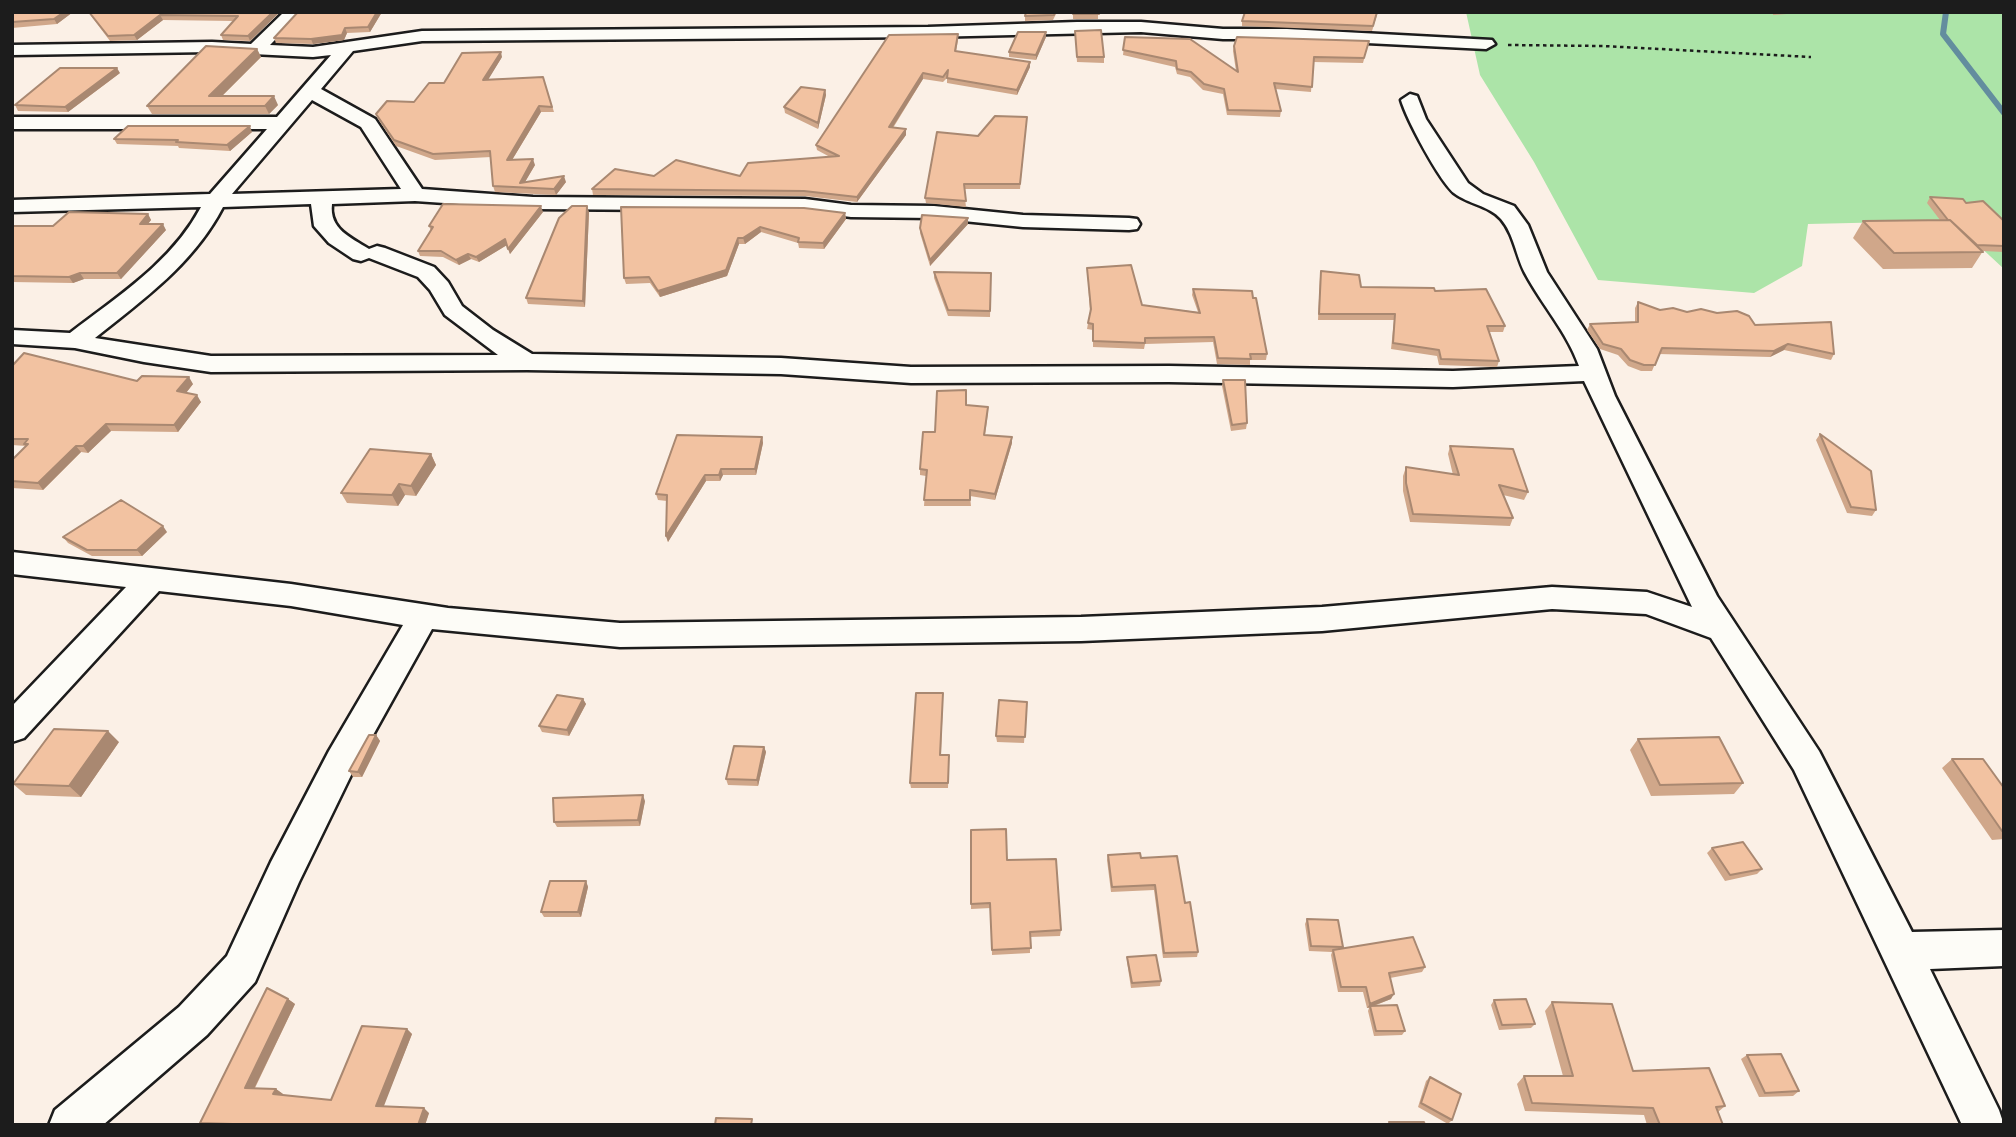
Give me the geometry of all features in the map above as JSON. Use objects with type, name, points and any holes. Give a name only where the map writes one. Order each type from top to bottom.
[{"type":"street","points":[[257,48],[294,12]]},
{"type":"street","points":[[928,32],[931,12]]},
{"type":"street","points":[[1058,12],[1077,27]]},
{"type":"street","points":[[1256,16],[1287,34]]},
{"type":"street","points":[[12,50],[257,48],[313,52],[422,36],[928,32],[1077,27],[1141,27],[1223,34],[1287,34],[1486,44]]},
{"type":"street","points":[[75,341],[173,262],[206,222],[215,201],[347,47]]},
{"type":"street","points":[[12,67],[33,50]]},
{"type":"street","points":[[310,91],[368,123],[415,195]]},
{"type":"street","points":[[1410,100],[1416,119],[1460,187],[1476,198],[1506,211],[1517,225],[1536,272],[1585,349],[1602,396],[1705,602],[1807,761],[1984,1125]]},
{"type":"street","points":[[12,123],[283,123]]},
{"type":"street","points":[[12,206],[415,195],[533,203],[805,205],[851,211],[934,212],[1023,221],[1129,224]]},
{"type":"street","points":[[322,199],[319,213],[324,228],[369,253],[426,272],[440,287],[453,310],[484,335],[527,362]]},
{"type":"street","points":[[12,337],[75,341],[144,355],[211,364],[527,362],[781,366],[911,375],[1169,374],[1453,379],[1594,373]]},
{"type":"street","points":[[12,563],[291,595],[424,616],[621,635],[1081,629],[1322,619],[1552,598],[1647,603],[1722,629]]},
{"type":"street","points":[[12,728],[151,580]]},
{"type":"street","points":[[70,1125],[194,1021],[241,969],[284,874],[341,761],[424,616]]},
{"type":"street","points":[[1901,951],[2004,947]]},
{"type":"path","points":[[1486,44],[1603,46],[1811,57]]},
{"type":"green space","points":[[1466,12],[2004,12],[2004,269],[1962,230],[1895,222],[1808,224],[1802,266],[1754,293],[1598,280],[1534,162],[1480,75]]},
{"type":"building","points":[[12,12],[64,12],[54,19],[12,22]]},
{"type":"building","points":[[89,12],[273,12],[248,36],[221,35],[238,16],[160,15],[134,35],[108,36]]},
{"type":"building","points":[[298,12],[377,12],[368,27],[345,28],[342,35],[311,39],[274,38]]},
{"type":"building","points":[[1026,12],[1055,12],[1054,15],[1025,16]]},
{"type":"building","points":[[1098,12],[1099,14],[1073,14]]},
{"type":"building","points":[[1245,12],[1377,12],[1373,26],[1242,21]]},
{"type":"building","points":[[1101,30],[1104,57],[1077,57],[1075,31]]},
{"type":"building","points":[[1018,32],[1046,32],[1036,55],[1009,52]]},
{"type":"building","points":[[958,34],[955,51],[1030,62],[1017,90],[947,78],[948,70],[943,77],[923,73],[889,127],[906,129],[857,197],[804,191],[592,189],[615,169],[654,176],[676,160],[740,176],[748,163],[839,156],[816,145],[889,35]]},
{"type":"building","points":[[1125,37],[1190,39],[1238,72],[1234,46],[1237,37],[1369,41],[1364,58],[1314,57],[1312,87],[1274,83],[1281,111],[1228,110],[1224,89],[1204,84],[1191,72],[1177,69],[1176,61],[1123,50]]},
{"type":"building","points":[[206,46],[257,49],[209,96],[274,96],[265,106],[147,106]]},
{"type":"building","points":[[501,52],[483,80],[543,77],[552,107],[539,106],[507,160],[533,159],[520,183],[564,176],[554,189],[493,186],[490,151],[433,154],[394,140],[376,114],[387,101],[414,102],[429,83],[444,83],[462,53]]},
{"type":"building","points":[[60,68],[117,68],[65,107],[15,105]]},
{"type":"building","points":[[801,87],[825,90],[818,123],[784,107]]},
{"type":"building","points":[[995,116],[1027,117],[1020,184],[964,184],[966,201],[925,198],[937,132],[978,136]]},
{"type":"building","points":[[128,126],[250,126],[227,145],[176,142],[178,140],[114,139]]},
{"type":"building","points":[[1930,197],[1963,199],[1966,203],[1983,201],[2004,221],[2004,246],[1977,245],[1948,220]]},
{"type":"building","points":[[443,204],[541,206],[508,249],[505,239],[476,257],[468,254],[456,260],[441,251],[418,251]]},
{"type":"building","points":[[572,206],[587,206],[583,301],[526,298],[559,218]]},
{"type":"building","points":[[621,207],[804,208],[845,213],[823,243],[798,242],[799,238],[760,227],[743,238],[738,238],[726,270],[658,291],[649,277],[624,278]]},
{"type":"building","points":[[69,212],[148,214],[140,224],[163,224],[117,273],[80,273],[69,277],[12,276],[12,226],[53,226]]},
{"type":"building","points":[[922,215],[968,218],[930,260],[920,228]]},
{"type":"building","points":[[1950,220],[1983,252],[1894,253],[1863,221]]},
{"type":"building","points":[[1131,265],[1142,305],[1200,313],[1193,289],[1252,291],[1253,298],[1256,298],[1267,354],[1250,354],[1251,359],[1218,358],[1214,337],[1145,338],[1145,343],[1093,341],[1093,324],[1088,323],[1091,309],[1087,268]]},
{"type":"building","points":[[1321,271],[1359,275],[1361,287],[1434,288],[1435,291],[1486,289],[1505,326],[1487,326],[1499,361],[1441,359],[1439,350],[1393,343],[1395,314],[1319,314]]},
{"type":"building","points":[[934,272],[991,273],[990,311],[948,310]]},
{"type":"building","points":[[1638,302],[1660,310],[1673,308],[1687,312],[1701,309],[1717,313],[1737,311],[1749,316],[1755,325],[1831,322],[1834,354],[1788,344],[1774,351],[1662,348],[1655,365],[1644,365],[1630,360],[1621,349],[1603,344],[1590,324],[1638,322]]},
{"type":"building","points":[[24,353],[137,381],[142,376],[189,377],[177,391],[197,395],[174,425],[106,424],[83,446],[76,446],[38,483],[12,481],[12,460],[28,444],[24,444],[28,439],[12,439],[12,366]]},
{"type":"building","points":[[1223,380],[1245,380],[1247,423],[1232,425]]},
{"type":"building","points":[[966,390],[966,405],[988,407],[984,435],[1012,437],[995,494],[970,490],[970,500],[924,500],[927,470],[920,469],[923,432],[935,432],[937,391]]},
{"type":"building","points":[[1820,434],[1871,471],[1876,510],[1851,507]]},
{"type":"building","points":[[677,435],[762,437],[755,469],[721,469],[719,475],[705,475],[666,536],[667,495],[656,494]]},
{"type":"building","points":[[1450,446],[1513,449],[1528,492],[1499,485],[1513,518],[1413,514],[1406,483],[1406,467],[1459,475]]},
{"type":"building","points":[[370,449],[431,454],[411,486],[399,484],[392,495],[341,493]]},
{"type":"building","points":[[121,500],[163,526],[137,550],[87,550],[63,537]]},
{"type":"building","points":[[916,693],[943,693],[940,755],[949,755],[948,783],[910,783]]},
{"type":"building","points":[[557,695],[583,699],[567,730],[539,726]]},
{"type":"building","points":[[999,700],[1027,702],[1025,737],[996,736]]},
{"type":"building","points":[[54,729],[108,731],[69,786],[13,784]]},
{"type":"building","points":[[369,735],[376,735],[358,772],[349,771]]},
{"type":"building","points":[[1719,737],[1743,783],[1660,785],[1638,739]]},
{"type":"building","points":[[734,746],[764,747],[757,780],[726,779]]},
{"type":"building","points":[[1952,759],[1983,759],[2004,788],[2004,831],[2002,831]]},
{"type":"building","points":[[643,795],[638,820],[554,822],[553,798]]},
{"type":"building","points":[[1006,829],[1007,860],[1056,859],[1061,930],[1030,932],[1031,948],[992,950],[990,903],[971,904],[971,830]]},
{"type":"building","points":[[1743,842],[1762,869],[1730,875],[1712,848]]},
{"type":"building","points":[[1140,853],[1141,858],[1177,856],[1185,903],[1190,902],[1198,952],[1164,953],[1155,885],[1112,887],[1108,855]]},
{"type":"building","points":[[550,881],[586,881],[578,912],[541,912]]},
{"type":"building","points":[[1307,919],[1338,920],[1343,947],[1311,946]]},
{"type":"building","points":[[1413,937],[1425,967],[1389,973],[1394,994],[1370,1004],[1366,987],[1341,987],[1333,950]]},
{"type":"building","points":[[1156,955],[1161,981],[1132,983],[1127,957]]},
{"type":"building","points":[[267,988],[288,999],[245,1088],[276,1089],[273,1094],[331,1100],[362,1026],[407,1029],[376,1106],[424,1108],[418,1125],[200,1123]]},
{"type":"building","points":[[1526,999],[1535,1024],[1502,1025],[1494,1000]]},
{"type":"building","points":[[1552,1002],[1612,1004],[1633,1071],[1709,1068],[1725,1106],[1716,1107],[1723,1125],[1660,1125],[1653,1108],[1532,1103],[1524,1076],[1573,1076]]},
{"type":"building","points":[[1397,1005],[1405,1031],[1376,1031],[1370,1006]]},
{"type":"building","points":[[1781,1054],[1799,1091],[1765,1093],[1747,1055]]},
{"type":"building","points":[[1430,1077],[1461,1094],[1452,1120],[1421,1103]]},
{"type":"building","points":[[716,1118],[752,1119],[751,1125],[715,1125]]},
{"type":"building","points":[[1389,1122],[1424,1122],[1425,1125],[1390,1125]]},
{"type":"waterway","points":[[1946,12],[1943,34],[2004,113]]}]
